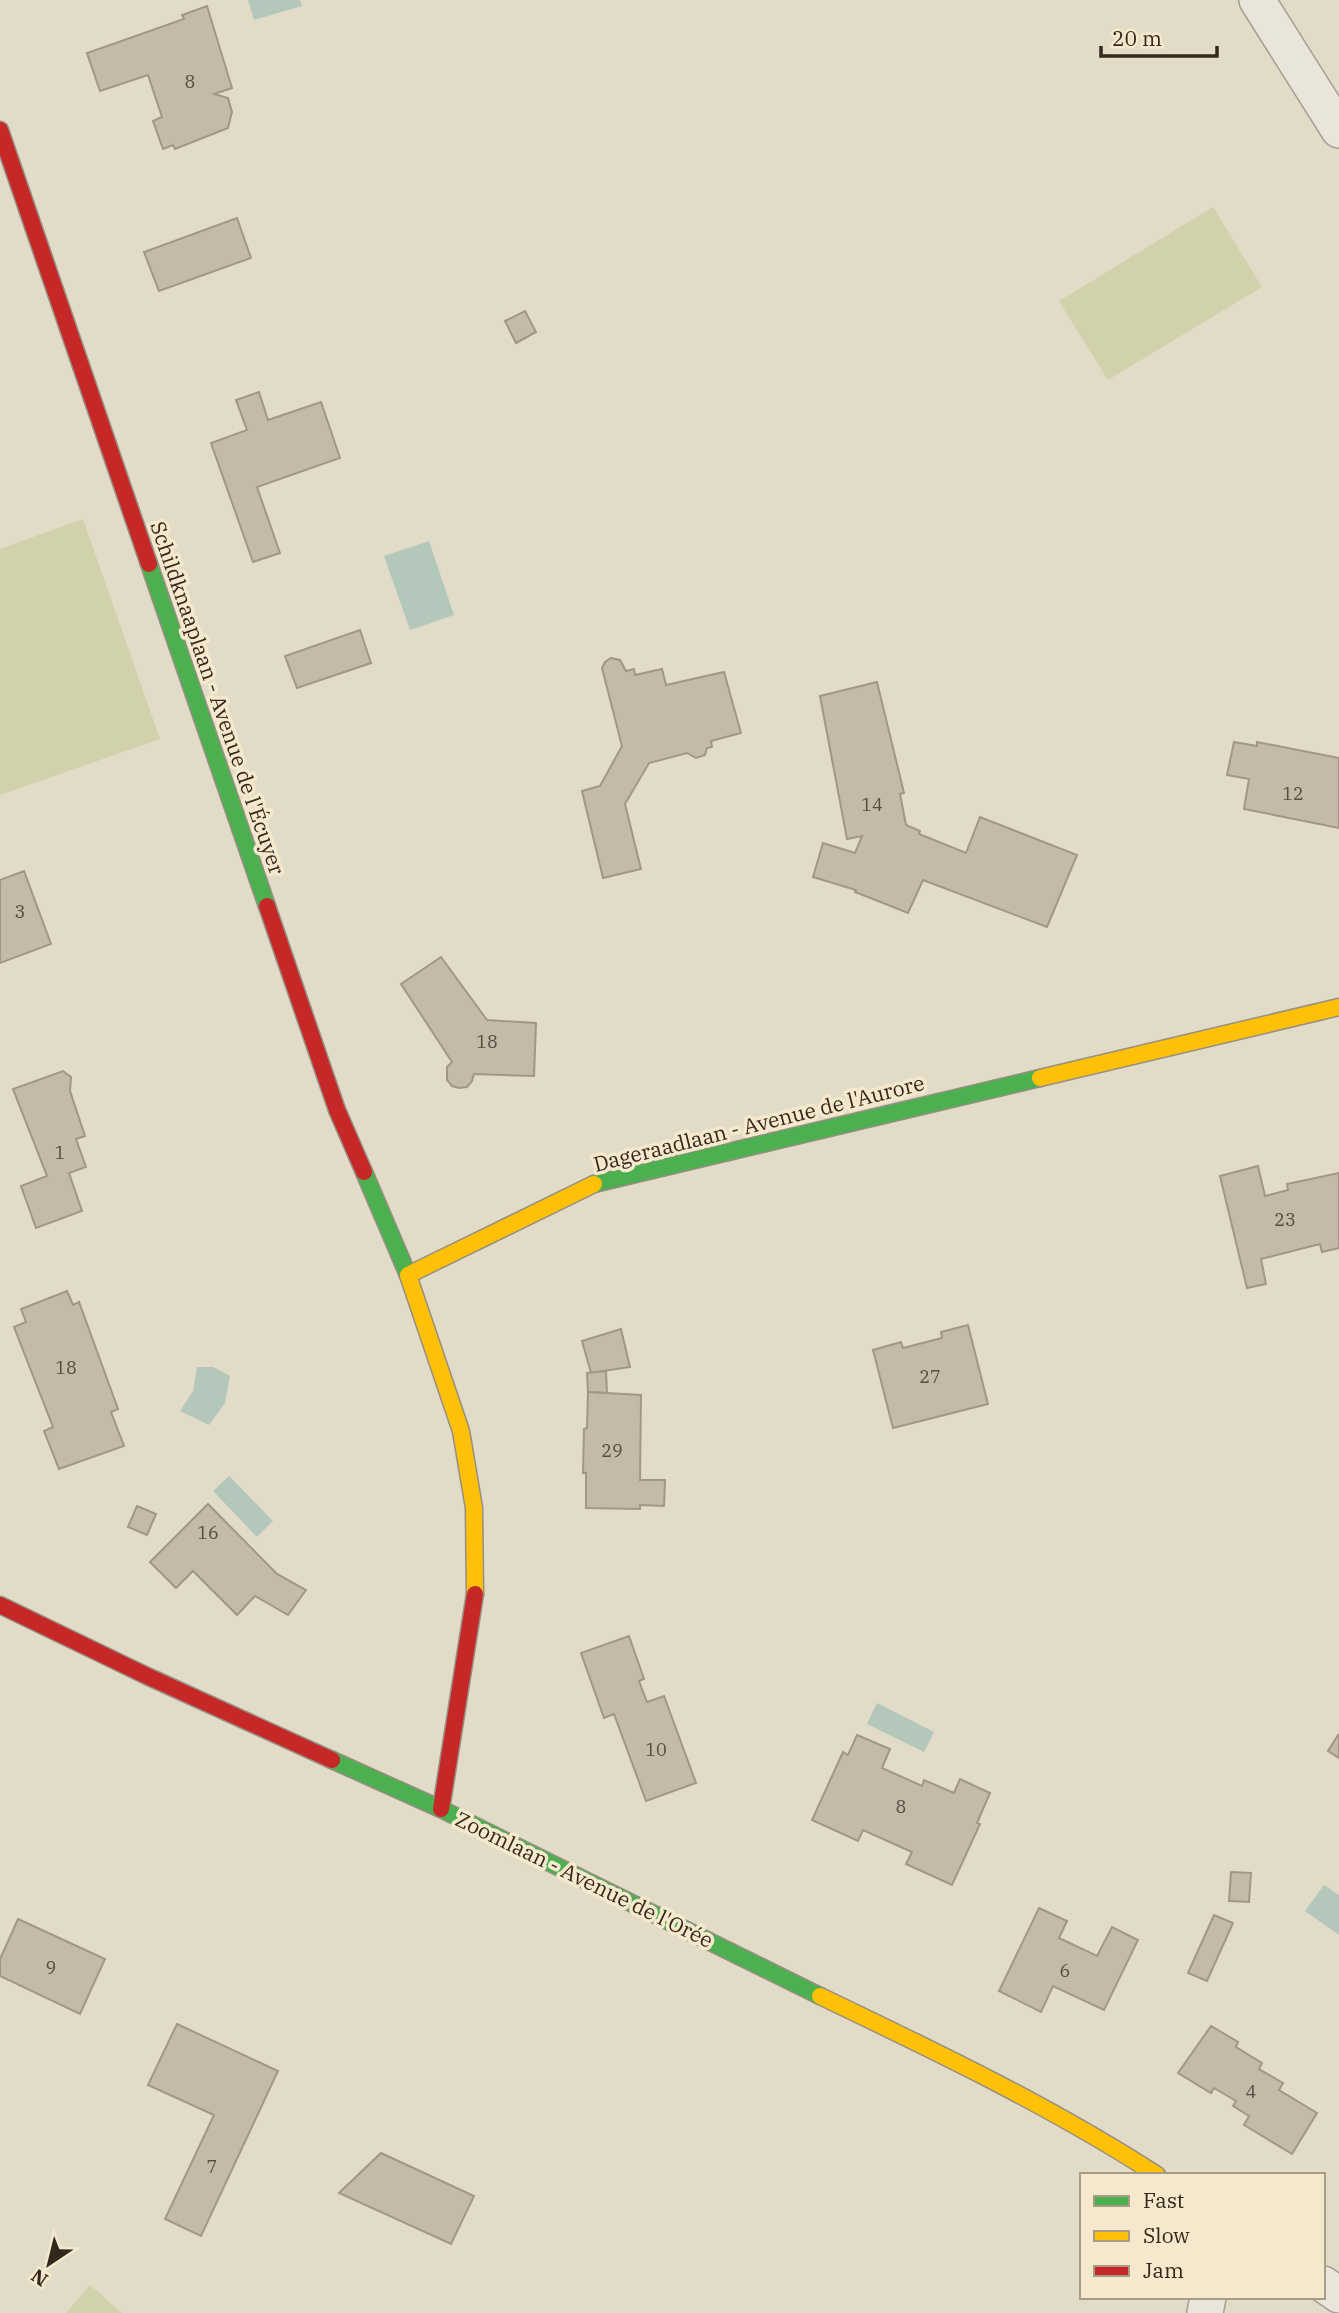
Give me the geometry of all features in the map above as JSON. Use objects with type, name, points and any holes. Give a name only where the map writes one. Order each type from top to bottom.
[{"type":"street","points":[[1257,0],[1339,130]]},
{"type":"street","name":"Schildknaaplaan - Avenue de l'Écuyer","points":[[0,130],[337,1110],[408,1275]]},
{"type":"street","name":"Dageraadlaan - Avenue de l'Aurore","points":[[408,1275],[597,1183],[1339,1007]]},
{"type":"street","points":[[408,1275],[461,1431],[474,1508],[475,1592],[441,1809]]},
{"type":"street","name":"Zoomlaan - Avenue de l'Orée","points":[[0,1605],[147,1676],[441,1809],[964,2065],[1098,2137],[1154,2173]]},
{"type":"green space","points":[[1213,207],[1262,287],[1108,380],[1059,301]]},
{"type":"green space","points":[[83,519],[160,739],[0,795],[0,549]]},
{"type":"green space","points":[[90,2285],[122,2313],[66,2313]]},
{"type":"shaded area","points":[[248,0],[300,0],[302,6],[254,20]]},
{"type":"shaded area","points":[[429,541],[454,615],[410,630],[384,556]]},
{"type":"shaded area","points":[[197,1367],[213,1367],[230,1376],[225,1403],[209,1425],[180,1411],[193,1391]]},
{"type":"shaded area","points":[[229,1476],[273,1521],[257,1537],[213,1491]]},
{"type":"shaded area","points":[[877,1703],[934,1732],[924,1752],[867,1724]]},
{"type":"shaded area","points":[[1324,1885],[1339,1895],[1339,1935],[1305,1911]]},
{"type":"building","points":[[207,6],[232,88],[214,94],[228,98],[232,112],[228,128],[175,149],[173,145],[163,149],[153,121],[162,117],[148,75],[100,91],[87,53],[184,19],[182,15]]},
{"type":"building","points":[[237,218],[251,258],[159,291],[144,252]]},
{"type":"building","points":[[525,311],[536,332],[516,343],[505,321]]},
{"type":"building","points":[[259,392],[268,420],[321,402],[340,458],[257,487],[280,553],[253,562],[211,443],[247,430],[236,400]]},
{"type":"building","points":[[360,630],[371,663],[297,688],[285,656]]},
{"type":"building","points":[[611,658],[620,660],[626,671],[634,669],[635,675],[662,669],[666,685],[724,672],[741,733],[711,741],[712,747],[707,748],[705,755],[696,758],[687,753],[649,763],[625,804],[641,869],[603,878],[582,791],[600,786],[622,746],[602,668]]},
{"type":"building","points":[[877,682],[904,793],[900,794],[906,825],[920,831],[919,834],[966,853],[980,817],[1077,855],[1047,927],[923,880],[908,913],[855,892],[856,890],[813,877],[823,843],[855,853],[862,836],[847,839],[820,696]]},
{"type":"building","points":[[1234,742],[1257,746],[1257,742],[1339,758],[1339,828],[1244,809],[1249,779],[1227,775]]},
{"type":"building","points":[[24,871],[51,944],[0,963],[0,880]]},
{"type":"building","points":[[441,957],[487,1020],[536,1023],[534,1076],[474,1074],[467,1087],[459,1088],[452,1086],[447,1080],[447,1067],[452,1062],[401,984]]},
{"type":"building","points":[[63,1071],[71,1077],[70,1091],[85,1136],[76,1139],[86,1167],[69,1173],[82,1211],[36,1228],[21,1186],[47,1176],[13,1089]]},
{"type":"building","points":[[1258,1166],[1265,1196],[1288,1190],[1287,1184],[1339,1173],[1339,1248],[1322,1252],[1320,1244],[1261,1259],[1266,1284],[1247,1288],[1220,1176]]},
{"type":"building","points":[[67,1291],[73,1305],[79,1302],[118,1409],[111,1412],[124,1446],[59,1469],[44,1431],[53,1427],[14,1327],[26,1322],[21,1309]]},
{"type":"building","points":[[968,1325],[988,1404],[893,1428],[873,1350],[901,1342],[903,1348],[942,1338],[941,1332]]},
{"type":"building","points":[[621,1329],[630,1367],[591,1373],[582,1341]]},
{"type":"building","points":[[606,1371],[607,1393],[588,1392],[587,1373]]},
{"type":"building","points":[[588,1392],[641,1395],[640,1480],[665,1480],[664,1506],[640,1505],[640,1509],[586,1508],[586,1473],[583,1473]]},
{"type":"building","points":[[208,1504],[277,1574],[306,1590],[288,1615],[255,1596],[237,1615],[193,1571],[176,1588],[150,1562]]},
{"type":"building","points":[[137,1506],[156,1514],[147,1535],[128,1527]]},
{"type":"building","points":[[629,1636],[644,1679],[639,1681],[647,1702],[664,1696],[696,1783],[646,1801],[614,1714],[604,1718],[581,1653]]},
{"type":"building","points":[[857,1735],[890,1749],[882,1768],[922,1786],[924,1780],[954,1793],[960,1779],[990,1793],[977,1823],[980,1824],[952,1885],[906,1864],[912,1852],[863,1830],[858,1841],[812,1820],[843,1752],[848,1755]]},
{"type":"building","points":[[1339,1736],[1339,1758],[1328,1751]]},
{"type":"building","points":[[1231,1872],[1251,1873],[1249,1902],[1229,1901]]},
{"type":"building","points":[[1039,1908],[1067,1921],[1059,1938],[1097,1956],[1112,1927],[1138,1940],[1104,2010],[1053,1986],[1041,2012],[999,1991]]},
{"type":"building","points":[[1214,1915],[1233,1923],[1207,1981],[1188,1973]]},
{"type":"building","points":[[18,1919],[105,1959],[80,2014],[0,1976],[0,1959]]},
{"type":"building","points":[[177,2024],[278,2071],[201,2236],[165,2219],[214,2115],[148,2085]]},
{"type":"building","points":[[1211,2026],[1238,2042],[1236,2047],[1262,2063],[1259,2069],[1283,2083],[1279,2090],[1317,2113],[1292,2154],[1244,2125],[1249,2116],[1233,2106],[1236,2101],[1214,2088],[1211,2093],[1178,2073]]},
{"type":"building","points":[[381,2153],[474,2196],[451,2244],[339,2193]]},
{"type":"traffic: fast","points":[[149,564],[267,906]]},
{"type":"traffic: fast","points":[[594,1184],[1040,1078]]},
{"type":"traffic: fast","points":[[364,1172],[408,1275]]},
{"type":"traffic: fast","points":[[332,1760],[441,1809],[820,1996]]},
{"type":"traffic: slow","points":[[1040,1078],[1339,1007]]},
{"type":"traffic: slow","points":[[475,1594],[474,1508],[461,1431],[408,1275],[594,1184]]},
{"type":"traffic: slow","points":[[820,1996],[1034,2103],[1154,2173]]},
{"type":"traffic: jam","points":[[0,130],[149,564]]},
{"type":"traffic: jam","points":[[267,906],[337,1110],[364,1172]]},
{"type":"traffic: jam","points":[[441,1809],[475,1594]]},
{"type":"traffic: jam","points":[[0,1605],[147,1676],[332,1760]]}]
